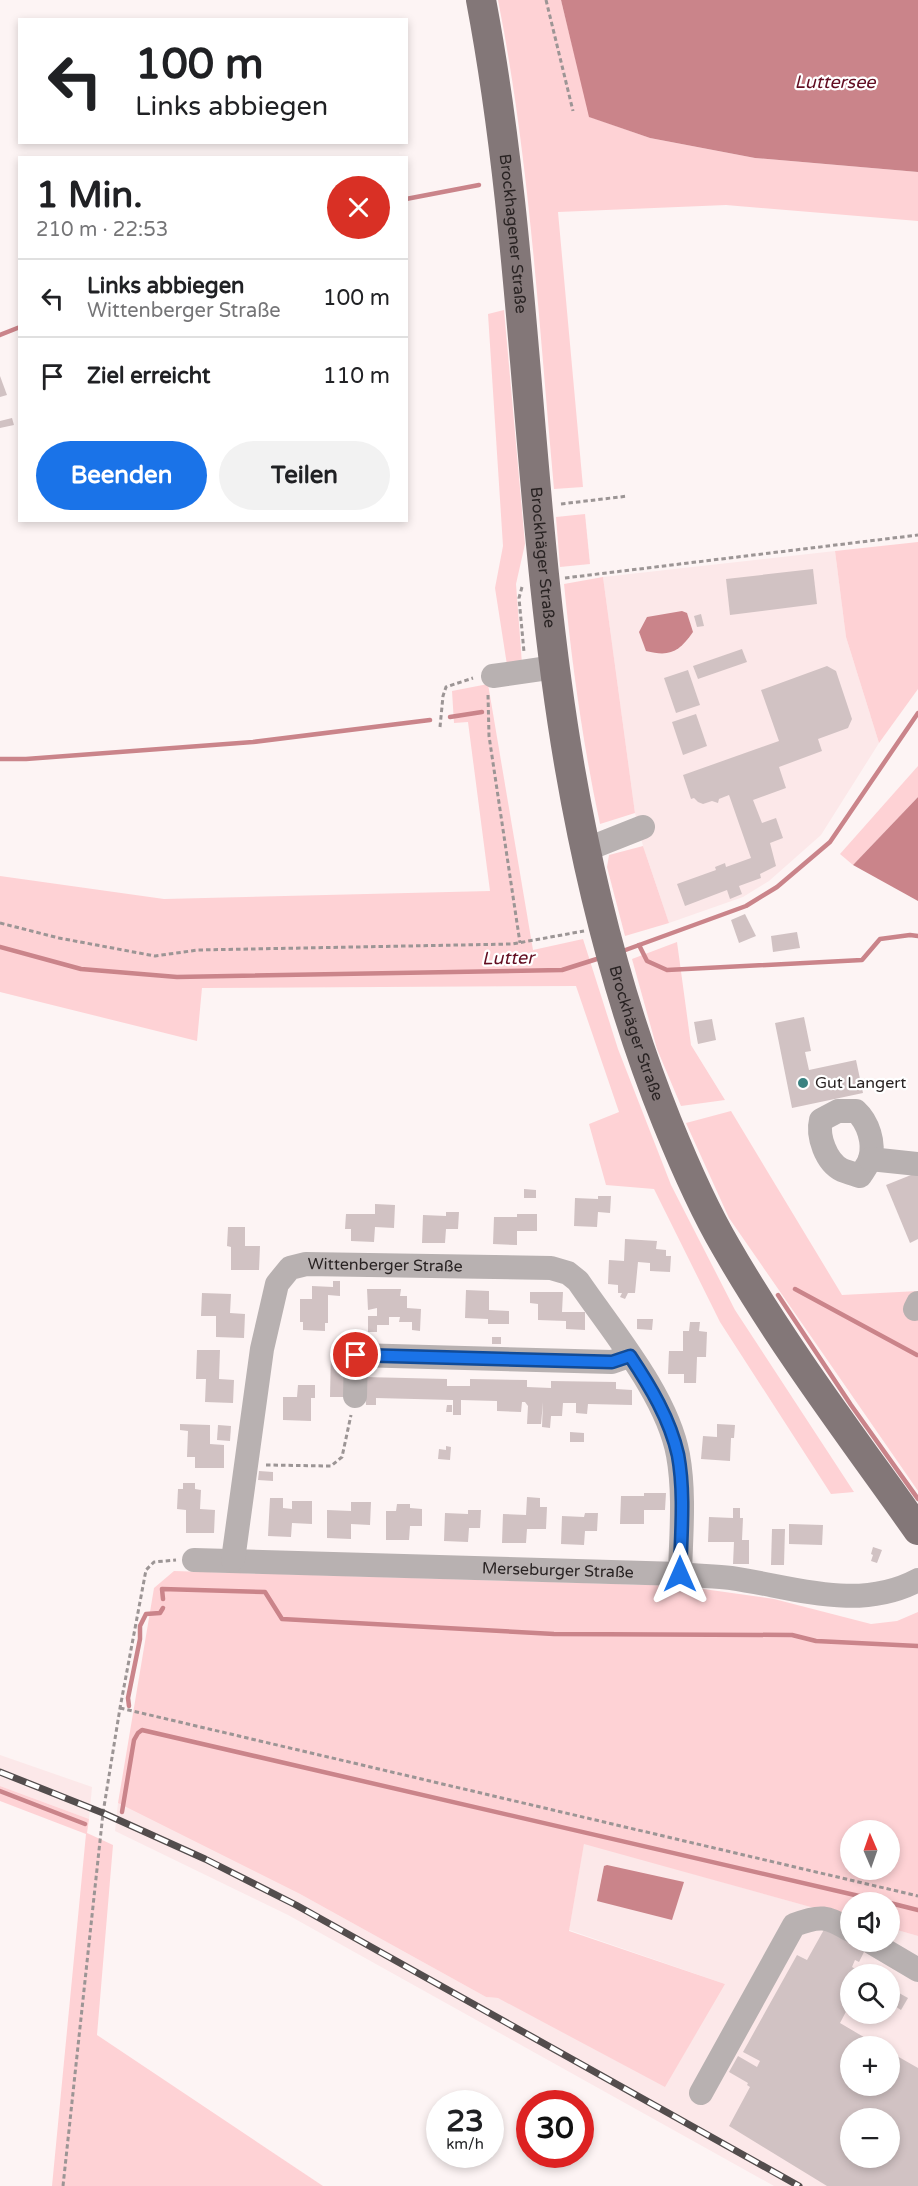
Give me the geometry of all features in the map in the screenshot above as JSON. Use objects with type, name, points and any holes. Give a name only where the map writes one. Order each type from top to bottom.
[{"type":"main road","name":"Brockhagener Straße","points":[[482,0],[505,160],[535,468]]},
{"type":"main road","name":"Brockhäger Straße","points":[[535,468],[555,668],[569,765],[585,850],[621,993],[666,1120],[724,1244],[783,1339],[918,1530]]},
{"type":"street","points":[[493,676],[555,668]]},
{"type":"street","points":[[585,850],[643,827]]},
{"type":"street","points":[[870,1159],[918,1164]]},
{"type":"street","name":"Wittenberger Straße","points":[[232,1560],[262,1349],[277,1284],[290,1268],[306,1264],[551,1268],[568,1273],[578,1281],[648,1384],[662,1412],[677,1454],[681,1486],[680,1574]]},
{"type":"street","points":[[355,1396],[356,1355],[612,1362],[630,1356]]},
{"type":"street","name":"Merseburger Straße","points":[[194,1560],[680,1574],[731,1578],[843,1597],[880,1594],[918,1580]]},
{"type":"street","points":[[700,2093],[794,1925],[813,1918],[834,1920],[840,1924]]},
{"type":"street","points":[[888,1952],[918,1970]]},
{"type":"path","points":[[546,0],[573,111]]},
{"type":"path","points":[[538,507],[628,496]]},
{"type":"path","points":[[545,580],[918,536]]},
{"type":"path","points":[[440,727],[446,687],[466,679],[493,676],[487,700],[489,736],[520,943]]},
{"type":"path","points":[[0,923],[59,938],[155,956],[198,950],[439,947],[520,943],[556,938],[603,927]]},
{"type":"path","points":[[246,1465],[331,1466],[342,1457],[355,1396]]},
{"type":"path","points":[[63,2186],[98,1855],[120,1708],[146,1569],[154,1562],[165,1560]]},
{"type":"path","points":[[120,1708],[918,1896]]},
{"type":"shaded area","points":[[498,0],[561,0],[590,117],[650,138],[755,158],[918,172],[918,221],[726,205],[558,212],[583,487],[554,489],[526,182]]},
{"type":"shaded area","points":[[504,310],[525,544],[516,584],[522,664],[507,665],[495,588],[503,546],[488,314]]},
{"type":"shaded area","points":[[585,514],[590,564],[560,567],[556,517]]},
{"type":"shaded area","points":[[918,542],[918,689],[879,743],[846,637],[835,551]]},
{"type":"shaded area","points":[[835,551],[846,637],[879,743],[821,835],[769,881],[743,897],[669,923],[643,846],[635,813],[603,577]]},
{"type":"shaded area","points":[[603,577],[635,813],[600,824],[579,705],[564,584]]},
{"type":"shaded area","points":[[488,684],[533,950],[583,939],[618,1049],[671,1185],[735,1310],[854,1492],[831,1494],[720,1322],[654,1189],[606,1185],[589,1124],[619,1112],[576,986],[202,988],[197,1041],[0,992],[0,876],[164,899],[490,891],[468,722],[454,723],[452,691]]},
{"type":"shaded area","points":[[918,766],[918,797],[853,865],[840,854]]},
{"type":"shaded area","points":[[643,846],[669,923],[625,936],[607,867],[609,855]]},
{"type":"shaded area","points":[[677,942],[691,1045],[725,1100],[681,1106],[657,1049],[632,959]]},
{"type":"shaded area","points":[[731,1111],[842,1295],[918,1291],[918,1491],[729,1218],[686,1123]]},
{"type":"shaded area","points":[[174,1571],[682,1586],[774,1599],[871,1624],[897,1621],[918,1612],[918,1936],[900,1931],[900,1892],[840,1892],[840,1915],[584,1844],[569,1931],[725,1984],[665,2087],[498,1998],[486,1997],[300,1894],[118,1803],[154,1588]]},
{"type":"shaded area","points":[[0,1755],[92,1787],[89,1819],[0,1786]]},
{"type":"shaded area","points":[[0,1786],[89,1819],[87,1833],[113,1845],[97,2035],[323,2186],[52,2186],[86,1834],[0,1801]]},
{"type":"shaded area","points":[[118,1803],[300,1894],[486,1997],[725,1984],[569,1930],[584,1843],[840,1915],[840,1952],[900,1952],[900,1931],[918,1936],[918,2186],[774,2186],[288,1915],[115,1831]]},
{"type":"water","name":"Luttersee","points":[[561,0],[918,0],[918,172],[755,158],[650,138],[589,117]]},
{"type":"water","points":[[682,611],[687,613],[693,632],[683,644],[668,653],[646,651],[639,632],[647,617]]},
{"type":"water","points":[[918,797],[918,901],[853,865]]},
{"type":"water","points":[[604,1866],[684,1882],[672,1920],[597,1901]]},
{"type":"building","points":[[0,376],[7,395],[0,397]]},
{"type":"building","points":[[12,418],[14,425],[0,428],[0,421]]},
{"type":"building","points":[[813,569],[817,604],[730,615],[726,579]]},
{"type":"building","points":[[701,614],[704,626],[697,627],[694,616]]},
{"type":"building","points":[[742,649],[747,662],[698,679],[693,666]]},
{"type":"building","points":[[827,666],[836,671],[852,719],[848,728],[818,739],[822,751],[779,767],[786,788],[753,800],[762,823],[776,818],[783,838],[770,843],[776,866],[760,874],[761,878],[739,886],[742,894],[730,899],[727,890],[685,906],[677,884],[716,870],[715,867],[725,863],[726,867],[751,858],[729,795],[719,799],[718,803],[712,801],[703,804],[694,798],[691,799],[683,775],[779,741],[761,690]]},
{"type":"building","points":[[688,670],[700,705],[676,713],[664,678]]},
{"type":"building","points":[[696,714],[707,746],[683,755],[672,722]]},
{"type":"building","points":[[745,914],[756,936],[739,943],[731,920]]},
{"type":"building","points":[[797,932],[800,948],[773,952],[771,936]]},
{"type":"building","points":[[804,1017],[811,1051],[805,1052],[809,1070],[856,1060],[863,1093],[792,1108],[775,1023]]},
{"type":"building","points":[[712,1019],[716,1040],[698,1044],[694,1022]]},
{"type":"building","points":[[918,1174],[918,1239],[910,1243],[886,1185]]},
{"type":"building","points":[[524,1189],[536,1190],[536,1198],[524,1198]]},
{"type":"building","points":[[598,1196],[611,1196],[610,1213],[598,1212],[597,1227],[574,1226],[575,1198],[598,1199]]},
{"type":"building","points":[[375,1204],[395,1205],[394,1228],[375,1227],[374,1242],[351,1241],[351,1229],[345,1229],[346,1214],[375,1214]]},
{"type":"building","points":[[446,1212],[459,1212],[458,1229],[446,1229],[445,1243],[422,1243],[423,1215],[446,1216]]},
{"type":"building","points":[[517,1214],[537,1214],[537,1231],[517,1231],[517,1245],[493,1244],[494,1217],[517,1217]]},
{"type":"building","points":[[228,1227],[245,1227],[245,1246],[260,1246],[259,1270],[231,1270],[231,1247],[227,1246]]},
{"type":"building","points":[[625,1239],[657,1241],[656,1249],[666,1250],[666,1256],[671,1256],[670,1272],[650,1271],[650,1263],[638,1262],[635,1293],[628,1293],[625,1299],[620,1297],[622,1293],[618,1293],[618,1285],[608,1284],[609,1260],[624,1261]]},
{"type":"building","points":[[333,1281],[340,1281],[340,1296],[328,1295],[328,1323],[325,1323],[325,1331],[303,1330],[303,1322],[300,1322],[300,1299],[312,1299],[312,1286],[333,1287]]},
{"type":"building","points":[[367,1289],[401,1289],[400,1296],[407,1296],[407,1308],[421,1309],[420,1331],[412,1330],[412,1322],[399,1322],[400,1317],[389,1317],[389,1325],[377,1325],[377,1332],[368,1332],[368,1316],[377,1316],[377,1308],[368,1310]]},
{"type":"building","points":[[466,1290],[489,1291],[489,1310],[509,1311],[509,1324],[488,1324],[488,1319],[465,1318]]},
{"type":"building","points":[[530,1292],[563,1292],[562,1312],[585,1312],[585,1330],[566,1329],[566,1321],[538,1320],[538,1304],[530,1303]]},
{"type":"building","points":[[202,1293],[231,1294],[230,1313],[245,1314],[244,1338],[216,1337],[216,1316],[201,1316]]},
{"type":"building","points":[[637,1319],[653,1319],[652,1330],[637,1329]]},
{"type":"building","points":[[690,1322],[700,1322],[699,1331],[707,1332],[706,1357],[697,1357],[696,1383],[684,1383],[684,1374],[668,1374],[669,1351],[683,1351],[683,1331],[689,1331]]},
{"type":"building","points":[[492,1337],[501,1337],[501,1344],[492,1344]]},
{"type":"building","points":[[197,1350],[220,1350],[219,1379],[234,1380],[233,1403],[205,1402],[206,1379],[196,1379]]},
{"type":"building","points":[[331,1351],[346,1351],[345,1397],[330,1397]]},
{"type":"building","points":[[364,1377],[447,1379],[447,1386],[470,1386],[470,1379],[527,1380],[527,1387],[551,1388],[551,1381],[616,1382],[616,1389],[632,1390],[632,1405],[588,1404],[587,1414],[576,1413],[576,1403],[563,1403],[562,1416],[551,1416],[550,1428],[542,1427],[543,1402],[541,1424],[527,1424],[528,1406],[525,1402],[522,1402],[521,1412],[497,1411],[497,1401],[461,1400],[461,1415],[453,1415],[453,1400],[376,1398],[376,1405],[366,1405]]},
{"type":"building","points":[[298,1385],[315,1385],[315,1398],[311,1398],[311,1421],[283,1420],[283,1397],[297,1397]]},
{"type":"building","points":[[447,1405],[452,1405],[452,1412],[446,1412]]},
{"type":"building","points":[[180,1424],[210,1425],[210,1444],[224,1445],[224,1468],[195,1468],[195,1457],[187,1457],[188,1431],[180,1430]]},
{"type":"building","points":[[717,1424],[735,1425],[734,1438],[731,1438],[730,1461],[701,1459],[703,1436],[717,1437]]},
{"type":"building","points":[[218,1425],[231,1426],[230,1441],[217,1440]]},
{"type":"building","points":[[570,1432],[584,1433],[584,1442],[570,1442]]},
{"type":"building","points":[[446,1446],[451,1447],[450,1460],[438,1459],[439,1449],[446,1450]]},
{"type":"building","points":[[259,1471],[273,1472],[273,1481],[258,1480]]},
{"type":"building","points":[[183,1483],[195,1483],[195,1489],[201,1490],[200,1509],[215,1510],[214,1533],[186,1533],[186,1510],[177,1509],[178,1489],[183,1489]]},
{"type":"building","points":[[644,1493],[666,1493],[665,1510],[644,1510],[644,1524],[620,1524],[621,1496],[644,1496]]},
{"type":"building","points":[[527,1497],[540,1498],[540,1507],[547,1507],[546,1529],[527,1529],[526,1543],[502,1543],[503,1514],[526,1515]]},
{"type":"building","points":[[270,1498],[283,1498],[283,1508],[292,1509],[292,1501],[312,1501],[312,1524],[292,1523],[291,1537],[268,1536]]},
{"type":"building","points":[[351,1502],[371,1502],[370,1525],[351,1524],[351,1539],[327,1538],[327,1510],[351,1511]]},
{"type":"building","points":[[397,1504],[410,1504],[410,1508],[422,1509],[422,1526],[410,1526],[409,1540],[386,1540],[386,1511],[396,1511]]},
{"type":"building","points":[[733,1508],[740,1508],[740,1518],[743,1518],[742,1540],[749,1540],[749,1564],[733,1564],[734,1542],[708,1542],[709,1517],[733,1518]]},
{"type":"building","points":[[468,1510],[481,1510],[480,1528],[469,1528],[468,1542],[444,1541],[445,1513],[468,1514]]},
{"type":"building","points":[[585,1513],[598,1513],[597,1531],[585,1531],[584,1545],[561,1544],[562,1516],[584,1517]]},
{"type":"building","points":[[789,1524],[823,1525],[822,1545],[789,1544]]},
{"type":"building","points":[[772,1529],[785,1529],[784,1565],[771,1565]]},
{"type":"building","points":[[873,1547],[882,1550],[877,1563],[871,1561]]},
{"type":"building","points":[[826,1926],[840,1935],[840,1952],[864,1952],[859,1962],[855,1960],[853,1964],[840,1964],[840,2024],[862,2036],[840,2036],[840,2096],[900,2096],[900,2058],[918,2068],[918,2186],[827,2186],[729,2126],[750,2087],[748,2083],[729,2072],[738,2056],[757,2067],[760,2061],[743,2052],[797,1955],[807,1960]]},
{"type":"building","points":[[900,1994],[908,1998],[900,2009]]},
{"type":"waterway","points":[[408,199],[479,185]]},
{"type":"waterway","points":[[0,335],[18,328]]},
{"type":"waterway","points":[[450,717],[482,712]]},
{"type":"waterway","name":"Lutter","points":[[620,952],[746,906],[777,887],[830,842],[918,713]]},
{"type":"waterway","points":[[0,759],[253,742],[430,720]]},
{"type":"waterway","points":[[639,945],[647,961],[667,970],[862,960],[880,939],[918,936]]},
{"type":"waterway","name":"Lutter","points":[[0,947],[81,969],[177,977],[562,970],[600,958]]},
{"type":"waterway","points":[[795,1289],[917,1355]]},
{"type":"waterway","points":[[778,1295],[851,1405],[918,1499]]},
{"type":"waterway","points":[[163,1599],[162,1589],[265,1592],[282,1619],[554,1634],[792,1635],[816,1641],[918,1646]]},
{"type":"waterway","points":[[129,1706],[128,1698],[140,1639],[140,1626],[146,1614],[160,1613],[163,1608]]},
{"type":"waterway","points":[[122,1812],[134,1740],[142,1730],[842,1892]]},
{"type":"waterway","points":[[0,1791],[85,1824]]},
{"type":"waterway","points":[[900,1906],[918,1910]]},
{"type":"railway","points":[[0,1772],[103,1813],[205,1859],[296,1905],[799,2186]]},
{"type":"place","name":"Gut Langert","points":[[803,1083]]},
{"type":"route","points":[[356,1355],[612,1362],[630,1356],[667,1421],[677,1454],[681,1486],[680,1574]]}]
